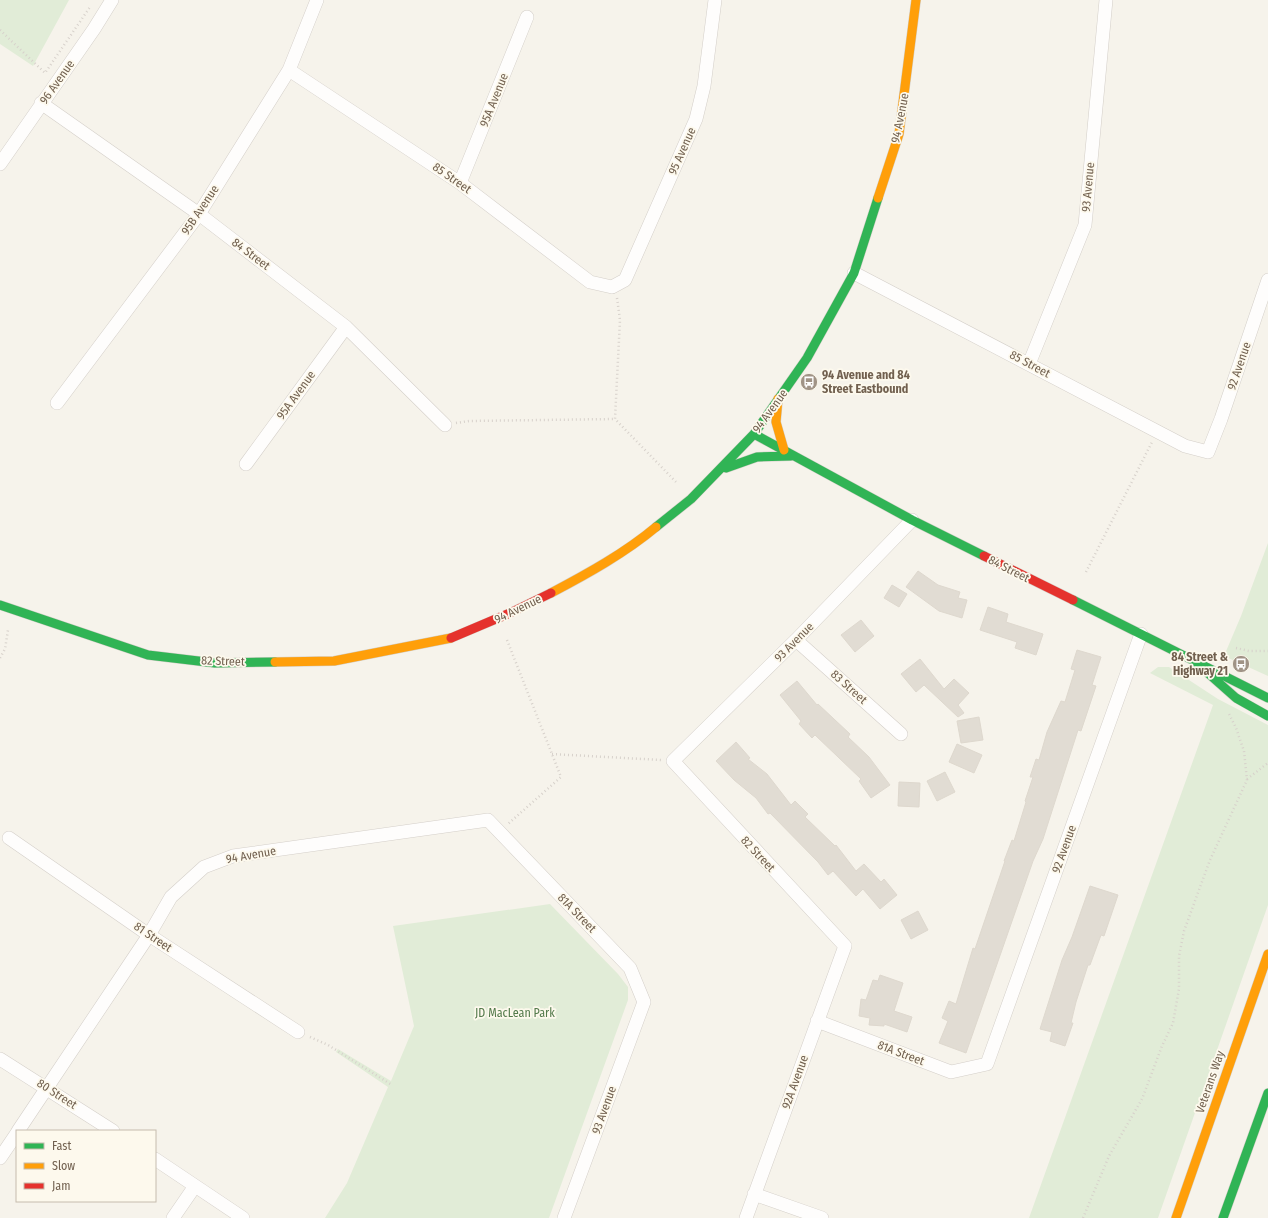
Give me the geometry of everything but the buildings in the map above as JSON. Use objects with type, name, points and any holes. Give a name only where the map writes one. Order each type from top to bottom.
[{"type":"street","name":"96 Avenue","points":[[0,164],[41,103],[94,29],[112,0]]},
{"type":"street","name":"95B Avenue","points":[[57,403],[199,214],[289,70],[317,0]]},
{"type":"street","name":"95 Avenue","points":[[613,286],[625,280],[696,119],[704,86],[715,0]]},
{"type":"street","name":"94 Avenue","points":[[453,638],[510,613],[574,581],[642,539],[692,499],[754,434],[807,358],[854,273],[899,134],[916,0]]},
{"type":"street","name":"93 Avenue","points":[[1029,364],[1085,224],[1106,0]]},
{"type":"street","name":"95A Avenue","points":[[460,183],[527,17]]},
{"type":"street","name":"85 Street","points":[[289,70],[460,183],[590,282],[613,286]]},
{"type":"street","name":"84 Street","points":[[41,103],[199,214],[346,327],[445,425]]},
{"type":"street","name":"85 Street","points":[[854,273],[1185,446],[1208,452]]},
{"type":"street","name":"92 Avenue","points":[[1208,452],[1221,419],[1268,280]]},
{"type":"street","name":"95A Avenue","points":[[246,464],[346,327]]},
{"type":"street","points":[[778,399],[776,422],[784,450]]},
{"type":"street","name":"84 Street","points":[[754,434],[912,520],[1268,698]]},
{"type":"street","points":[[718,472],[757,455],[796,456]]},
{"type":"street","name":"93 Avenue","points":[[673,760],[796,640],[912,520]]},
{"type":"street","name":"82 Street","points":[[0,605],[148,654],[214,663],[334,661],[453,638]]},
{"type":"street","name":"92 Avenue","points":[[987,1064],[1141,634]]},
{"type":"street","name":"83 Street","points":[[796,640],[901,734]]},
{"type":"street","points":[[1192,659],[1236,698],[1268,716]]},
{"type":"street","name":"82 Street","points":[[673,760],[844,946]]},
{"type":"street","name":"94 Avenue","points":[[19,1130],[149,935],[171,897],[204,867],[233,856],[488,820],[498,830]]},
{"type":"street","name":"81A Street","points":[[498,830],[630,968],[644,1002]]},
{"type":"street","name":"81 Street","points":[[9,838],[149,935],[298,1032]]},
{"type":"street","name":"92A Avenue","points":[[746,1218],[844,946]]},
{"type":"street","name":"Veterans Way","points":[[1176,1218],[1268,954]]},
{"type":"street","name":"93 Avenue","points":[[564,1218],[644,1002]]},
{"type":"street","name":"81A Street","points":[[817,1021],[951,1072],[987,1064]]},
{"type":"street","name":"80 Street","points":[[0,1059],[111,1130]]},
{"type":"street","points":[[1223,1218],[1268,1093]]},
{"type":"street","name":"94 Avenue","points":[[0,1158],[16,1135]]},
{"type":"street","points":[[156,1160],[243,1218]]},
{"type":"street","points":[[173,1218],[195,1186]]},
{"type":"street","points":[[754,1194],[822,1218]]},
{"type":"path","points":[[0,30],[45,72],[92,5]]},
{"type":"path","points":[[613,286],[620,320],[615,419]]},
{"type":"path","points":[[445,425],[469,421],[615,419],[676,482]]},
{"type":"path","points":[[1086,572],[1157,431]]},
{"type":"path","points":[[0,658],[5,649],[8,630]]},
{"type":"path","points":[[498,830],[512,821],[561,777],[507,640]]},
{"type":"path","points":[[1236,648],[1249,651],[1268,651]]},
{"type":"path","points":[[1226,709],[1239,736],[1244,751],[1247,780]]},
{"type":"path","points":[[552,754],[673,760]]},
{"type":"path","points":[[1083,1218],[1109,1156],[1142,1099],[1162,1046],[1173,1023],[1179,989],[1179,956],[1184,931],[1210,860],[1247,780],[1268,763]]},
{"type":"path","points":[[298,1032],[328,1045],[392,1085]]},
{"type":"green space","points":[[0,0],[69,0],[33,66],[0,44]]},
{"type":"green space","points":[[1268,543],[1268,676],[1224,656],[1241,616]]},
{"type":"green space","points":[[1158,667],[1169,667],[1218,699],[1268,725],[1268,905],[1158,1218],[1029,1218],[1213,705],[1150,673]]},
{"type":"green space","name":"JD MacLean Park","points":[[550,904],[618,974],[628,987],[628,1000],[549,1218],[325,1218],[347,1183],[388,1087],[336,1052],[338,1049],[391,1081],[414,1026],[393,926]]},
{"type":"traffic: fast","points":[[656,527],[691,499],[754,434],[807,358],[854,273],[878,198]]},
{"type":"traffic: fast","points":[[754,434],[912,520],[984,556]]},
{"type":"traffic: fast","points":[[726,468],[757,457],[791,456]]},
{"type":"traffic: fast","points":[[1073,600],[1268,698]]},
{"type":"traffic: fast","points":[[0,605],[148,655],[215,663],[275,662]]},
{"type":"traffic: fast","points":[[1192,659],[1236,698],[1268,716]]},
{"type":"traffic: fast","points":[[1223,1218],[1268,1093]]},
{"type":"traffic: slow","points":[[878,198],[899,134],[916,0]]},
{"type":"traffic: slow","points":[[778,399],[776,422],[784,450]]},
{"type":"traffic: slow","points":[[551,593],[592,571],[644,537],[656,527]]},
{"type":"traffic: slow","points":[[275,662],[334,661],[451,638]]},
{"type":"traffic: slow","points":[[1176,1218],[1268,954]]},
{"type":"traffic: jam","points":[[984,556],[1073,600]]},
{"type":"traffic: jam","points":[[451,638],[510,613],[551,593]]},
{"type":"place","name":"94 Avenue and 84 Street Eastbound","points":[[809,382]]},
{"type":"place","name":"84 Street & Highway 21","points":[[1241,664]]}]
